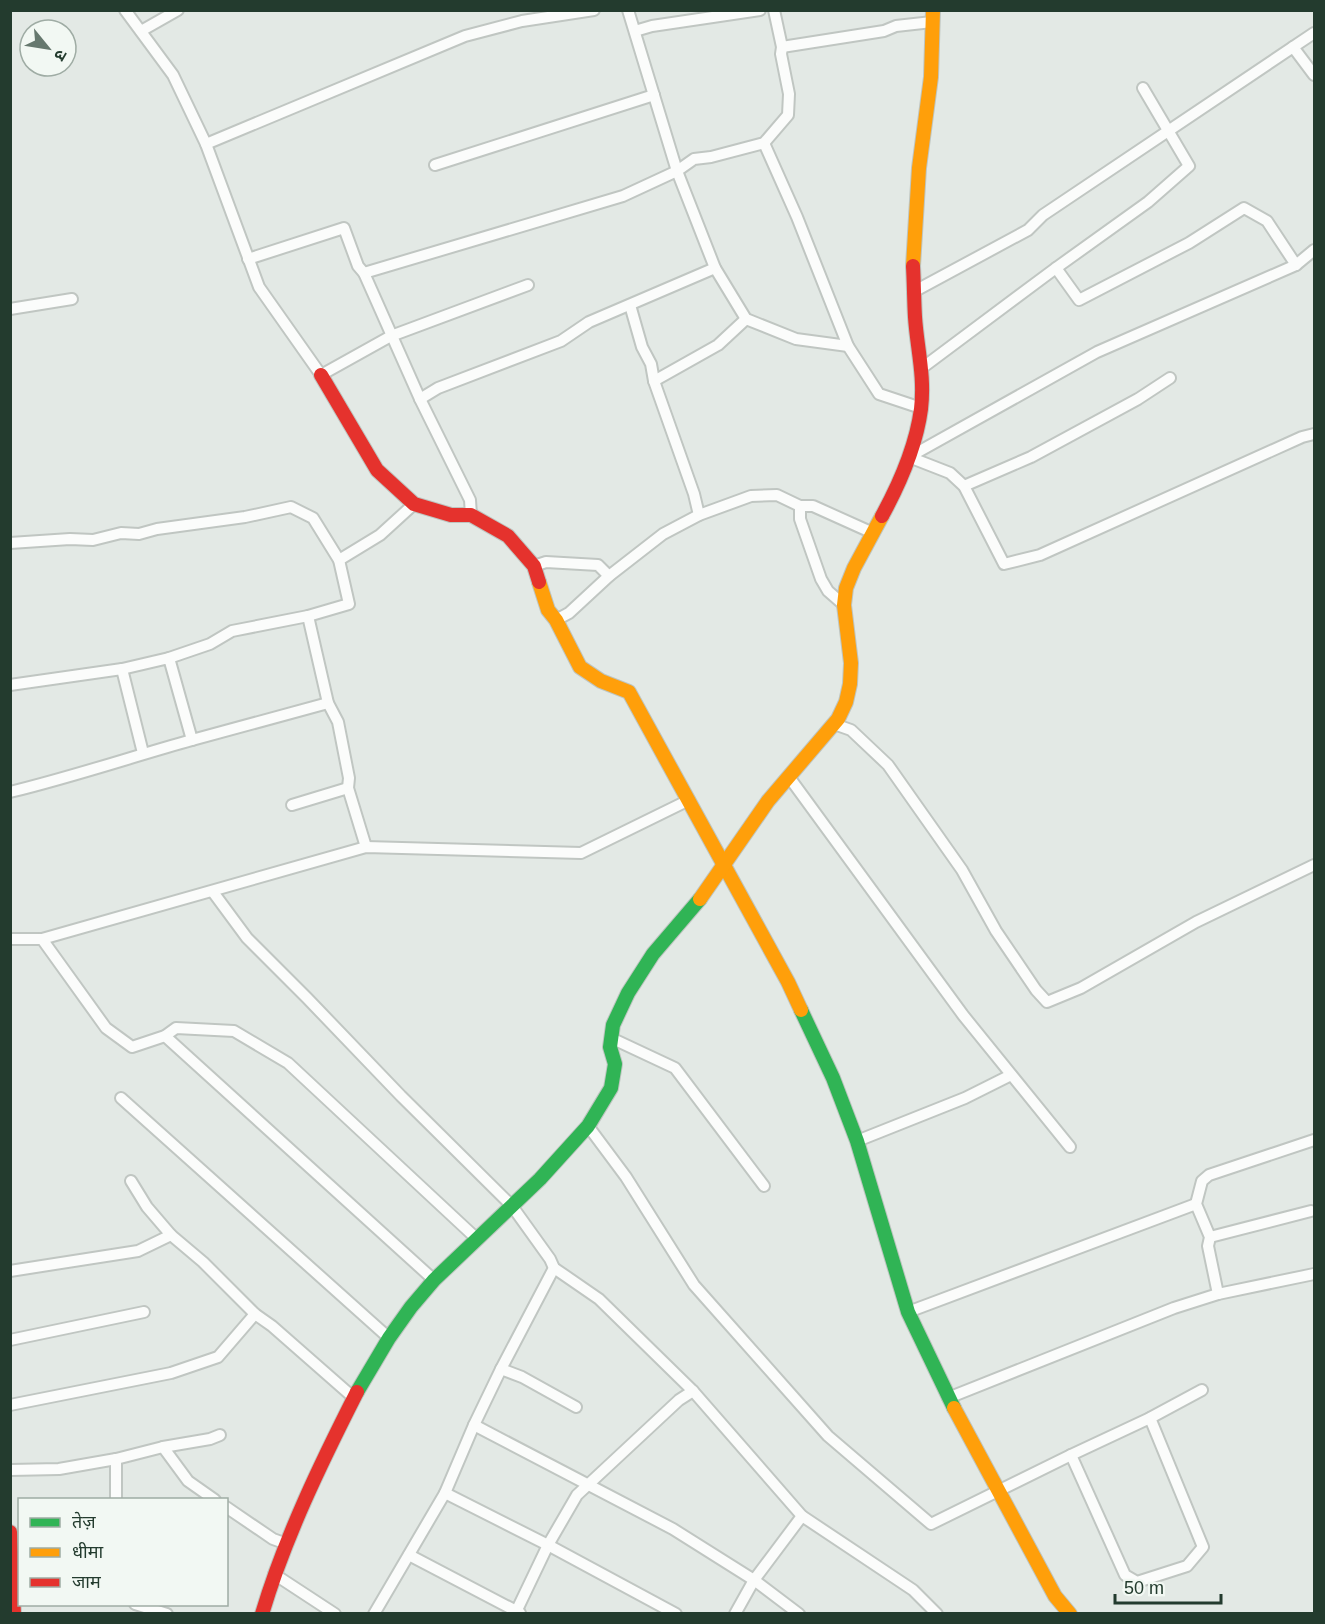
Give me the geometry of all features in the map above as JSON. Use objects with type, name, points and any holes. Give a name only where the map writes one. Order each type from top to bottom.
[{"type":"main road","points":[[262,1614],[274,1574],[325,1455],[354,1398],[389,1338],[434,1280],[512,1206],[588,1126],[611,1088],[615,1064],[610,1047],[613,1025],[628,993],[653,954],[703,895],[768,801],[838,719],[846,702],[851,663],[844,605],[846,588],[854,568],[898,486],[915,439],[921,408],[922,368],[913,292],[913,263],[919,168],[931,77],[933,16]]},
{"type":"main road","points":[[321,375],[377,470],[414,504],[451,515],[471,515],[508,536],[534,566],[548,610],[556,620],[580,667],[601,681],[629,692],[788,982],[833,1078],[857,1141],[908,1312],[948,1398],[1055,1596],[1070,1614]]},
{"type":"main road","points":[[10,1532],[14,1614]]},
{"type":"street","points":[[125,10],[173,75],[206,144],[260,287],[321,375],[391,336],[528,285]]},
{"type":"street","points":[[141,31],[178,10]]},
{"type":"street","points":[[206,144],[465,36],[522,21],[594,10]]},
{"type":"street","points":[[628,10],[678,171],[715,268],[746,319],[796,339],[848,346]]},
{"type":"street","points":[[635,31],[652,26],[760,10]]},
{"type":"street","points":[[364,273],[623,196],[678,171],[694,159],[711,157],[764,143],[788,115],[789,94],[774,10]]},
{"type":"street","points":[[782,47],[884,31],[933,16]]},
{"type":"street","points":[[913,292],[1028,230],[1043,214],[1314,33]]},
{"type":"street","points":[[1293,47],[1314,75]]},
{"type":"street","points":[[922,368],[1148,202],[1189,166],[1143,88]]},
{"type":"street","points":[[435,165],[654,95]]},
{"type":"street","points":[[764,143],[797,217],[848,346],[879,394],[921,408]]},
{"type":"street","points":[[1056,268],[1079,300],[1189,243],[1244,208],[1267,221],[1296,264]]},
{"type":"street","points":[[248,259],[344,228],[358,266],[364,273],[420,399],[470,500],[471,515]]},
{"type":"street","points":[[909,457],[1097,352],[1296,264],[1314,250]]},
{"type":"street","points":[[420,399],[438,388],[561,341],[589,322],[715,268]]},
{"type":"street","points":[[10,309],[72,299]]},
{"type":"street","points":[[630,305],[642,347],[651,364],[654,381],[694,494],[699,515]]},
{"type":"street","points":[[654,381],[718,345],[746,319]]},
{"type":"street","points":[[964,486],[1031,457],[1138,399],[1170,378]]},
{"type":"street","points":[[909,457],[950,473],[964,486],[1004,564],[1040,555],[1302,437],[1314,434]]},
{"type":"street","points":[[556,620],[569,613],[609,576],[663,534],[699,515],[751,496],[777,495],[800,506],[813,506],[873,533]]},
{"type":"street","points":[[339,560],[380,535],[414,504]]},
{"type":"street","points":[[800,506],[800,519],[821,579],[828,591],[844,605]]},
{"type":"street","points":[[10,543],[70,539],[93,540],[121,533],[139,534],[157,529],[245,517],[291,507],[313,518],[339,560],[349,604],[308,616],[232,631],[210,644],[169,658],[122,669],[10,685]]},
{"type":"street","points":[[534,566],[546,562],[598,565],[609,576]]},
{"type":"street","points":[[308,616],[328,703],[338,722],[350,778],[348,788],[366,848]]},
{"type":"street","points":[[169,658],[192,740]]},
{"type":"street","points":[[122,669],[143,753]]},
{"type":"street","points":[[10,792],[328,703]]},
{"type":"street","points":[[834,724],[851,730],[888,765],[962,870],[996,931],[1036,990],[1047,1002],[1081,988],[1196,922],[1314,865]]},
{"type":"street","points":[[789,777],[956,1006],[1070,1147]]},
{"type":"street","points":[[292,805],[348,788]]},
{"type":"street","points":[[10,939],[42,939],[366,848],[581,853],[689,800]]},
{"type":"street","points":[[213,892],[247,938],[512,1206],[554,1268],[599,1299],[693,1391],[802,1516],[914,1590],[937,1614]]},
{"type":"street","points":[[42,939],[106,1028],[132,1047],[165,1036],[176,1028],[234,1031],[288,1063],[477,1239]]},
{"type":"street","points":[[165,1036],[434,1280]]},
{"type":"street","points":[[611,1038],[675,1068],[764,1186]]},
{"type":"street","points":[[857,1141],[965,1098],[1011,1075]]},
{"type":"street","points":[[121,1098],[389,1338]]},
{"type":"street","points":[[588,1126],[626,1177],[694,1285],[828,1436],[931,1524],[1150,1418],[1202,1390]]},
{"type":"street","points":[[1218,1294],[1208,1246],[1210,1238],[1196,1204],[1202,1181],[1209,1175],[1314,1140]]},
{"type":"street","points":[[132,1181],[147,1207],[171,1235],[203,1262],[255,1314],[272,1326],[354,1398]]},
{"type":"street","points":[[908,1312],[1196,1204]]},
{"type":"street","points":[[1210,1238],[1311,1211]]},
{"type":"street","points":[[10,1271],[138,1251],[171,1235]]},
{"type":"street","points":[[375,1614],[445,1493],[501,1369],[554,1268]]},
{"type":"street","points":[[948,1398],[1174,1308],[1218,1294],[1314,1274]]},
{"type":"street","points":[[10,1340],[144,1312]]},
{"type":"street","points":[[10,1405],[171,1373],[219,1357],[255,1314]]},
{"type":"street","points":[[501,1369],[522,1377],[576,1407]]},
{"type":"street","points":[[409,1555],[517,1613],[548,1545],[577,1495],[679,1400],[693,1391]]},
{"type":"street","points":[[1071,1455],[1125,1575],[1137,1582],[1186,1566],[1203,1547],[1150,1418]]},
{"type":"street","points":[[474,1425],[673,1529],[754,1580],[799,1614]]},
{"type":"street","points":[[10,1470],[59,1469],[116,1459],[220,1435]]},
{"type":"street","points":[[163,1447],[188,1481],[212,1498]]},
{"type":"street","points":[[116,1459],[116,1498]]},
{"type":"street","points":[[445,1493],[676,1614]]},
{"type":"street","points":[[228,1508],[273,1539],[286,1544]]},
{"type":"street","points":[[735,1614],[754,1580],[802,1516]]},
{"type":"street","points":[[274,1574],[335,1614]]},
{"type":"street","points":[[139,1606],[167,1614]]},
{"type":"traffic: fast","points":[[357,1392],[389,1338],[434,1280],[540,1179],[588,1126],[611,1088],[615,1064],[610,1047],[613,1025],[628,993],[653,954],[700,899]]},
{"type":"traffic: fast","points":[[801,1010],[833,1078],[857,1141],[908,1312],[954,1408]]},
{"type":"traffic: slow","points":[[913,266],[919,168],[931,77],[933,10]]},
{"type":"traffic: slow","points":[[700,899],[768,801],[838,719],[846,702],[850,684],[851,663],[844,605],[846,588],[882,516]]},
{"type":"traffic: slow","points":[[539,582],[548,610],[556,620],[580,667],[601,681],[629,692],[788,982],[801,1010]]},
{"type":"traffic: slow","points":[[954,1408],[1055,1596],[1070,1614]]},
{"type":"traffic: jam","points":[[882,516],[906,464],[921,409],[922,385],[915,317],[913,266]]},
{"type":"traffic: jam","points":[[321,375],[377,470],[414,504],[451,515],[471,515],[508,536],[534,566],[539,582]]},
{"type":"traffic: jam","points":[[262,1614],[281,1557],[317,1473],[357,1392]]},
{"type":"traffic: jam","points":[[10,1532],[14,1614]]}]
